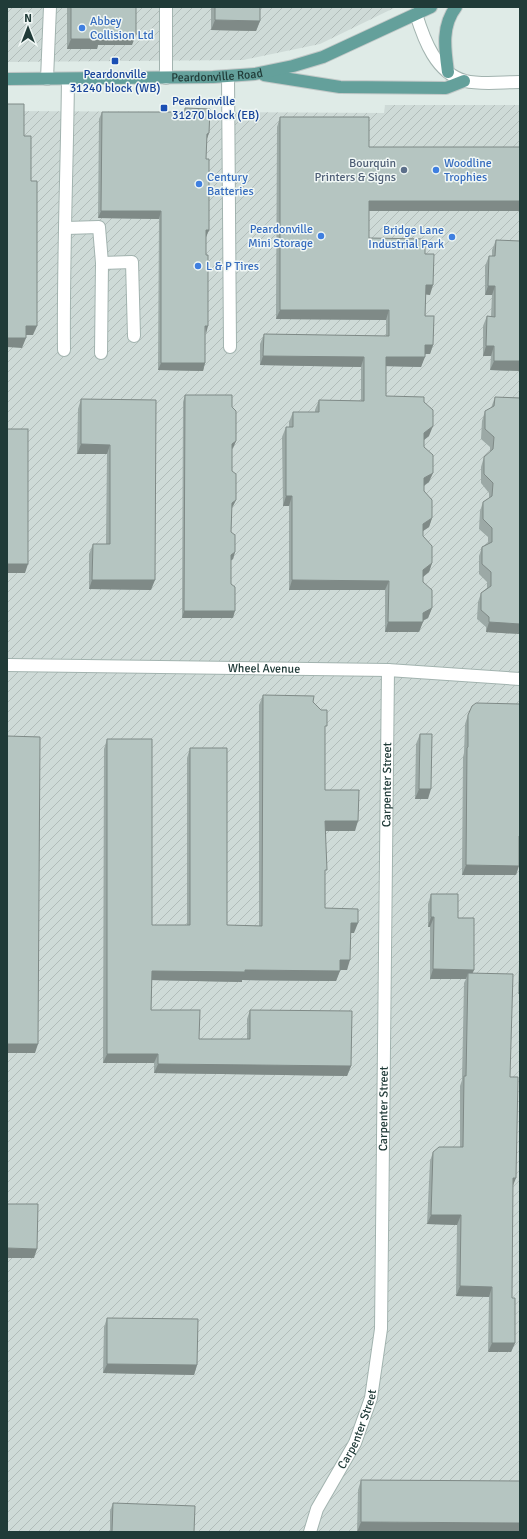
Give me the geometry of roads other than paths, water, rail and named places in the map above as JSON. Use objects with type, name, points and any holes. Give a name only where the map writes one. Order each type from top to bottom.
[{"type":"main road","name":"Peardonville Road","points":[[7,79],[166,78],[255,74],[293,66],[324,56],[431,7]]},
{"type":"main road","points":[[448,72],[444,42],[452,12],[456,7]]},
{"type":"main road","points":[[255,74],[340,87],[446,88],[464,81]]},
{"type":"street","points":[[47,79],[50,7]]},
{"type":"street","points":[[166,7],[166,78]]},
{"type":"street","points":[[416,14],[422,32],[435,59],[448,72],[464,81],[520,82]]},
{"type":"street","points":[[228,76],[230,347]]},
{"type":"street","points":[[64,350],[63,285],[66,228],[68,79]]},
{"type":"street","points":[[66,228],[98,227],[102,263],[100,353]]},
{"type":"street","points":[[102,263],[132,262],[134,336]]},
{"type":"street","name":"Wheel Avenue","points":[[7,665],[388,670],[520,679]]},
{"type":"street","name":"Carpenter Street","points":[[310,1532],[317,1509],[354,1443],[371,1398],[381,1329],[388,670]]},
{"type":"place","name":"Abbey Collision Ltd","points":[[82,28]]},
{"type":"place","name":"Peardonville 31240 block (WB)","points":[[115,61]]},
{"type":"place","name":"Peardonville 31270 block (EB)","points":[[164,108]]},
{"type":"place","name":"Bourquin Printers & Signs","points":[[404,170]]},
{"type":"place","name":"Woodline Trophies","points":[[436,170]]},
{"type":"place","name":"Century Batteries","points":[[199,184]]},
{"type":"place","name":"Peardonville Mini Storage","points":[[321,236]]},
{"type":"place","name":"Bridge Lane Industrial Park","points":[[452,237]]},
{"type":"place","name":"L & P Tires","points":[[198,266]]}]
